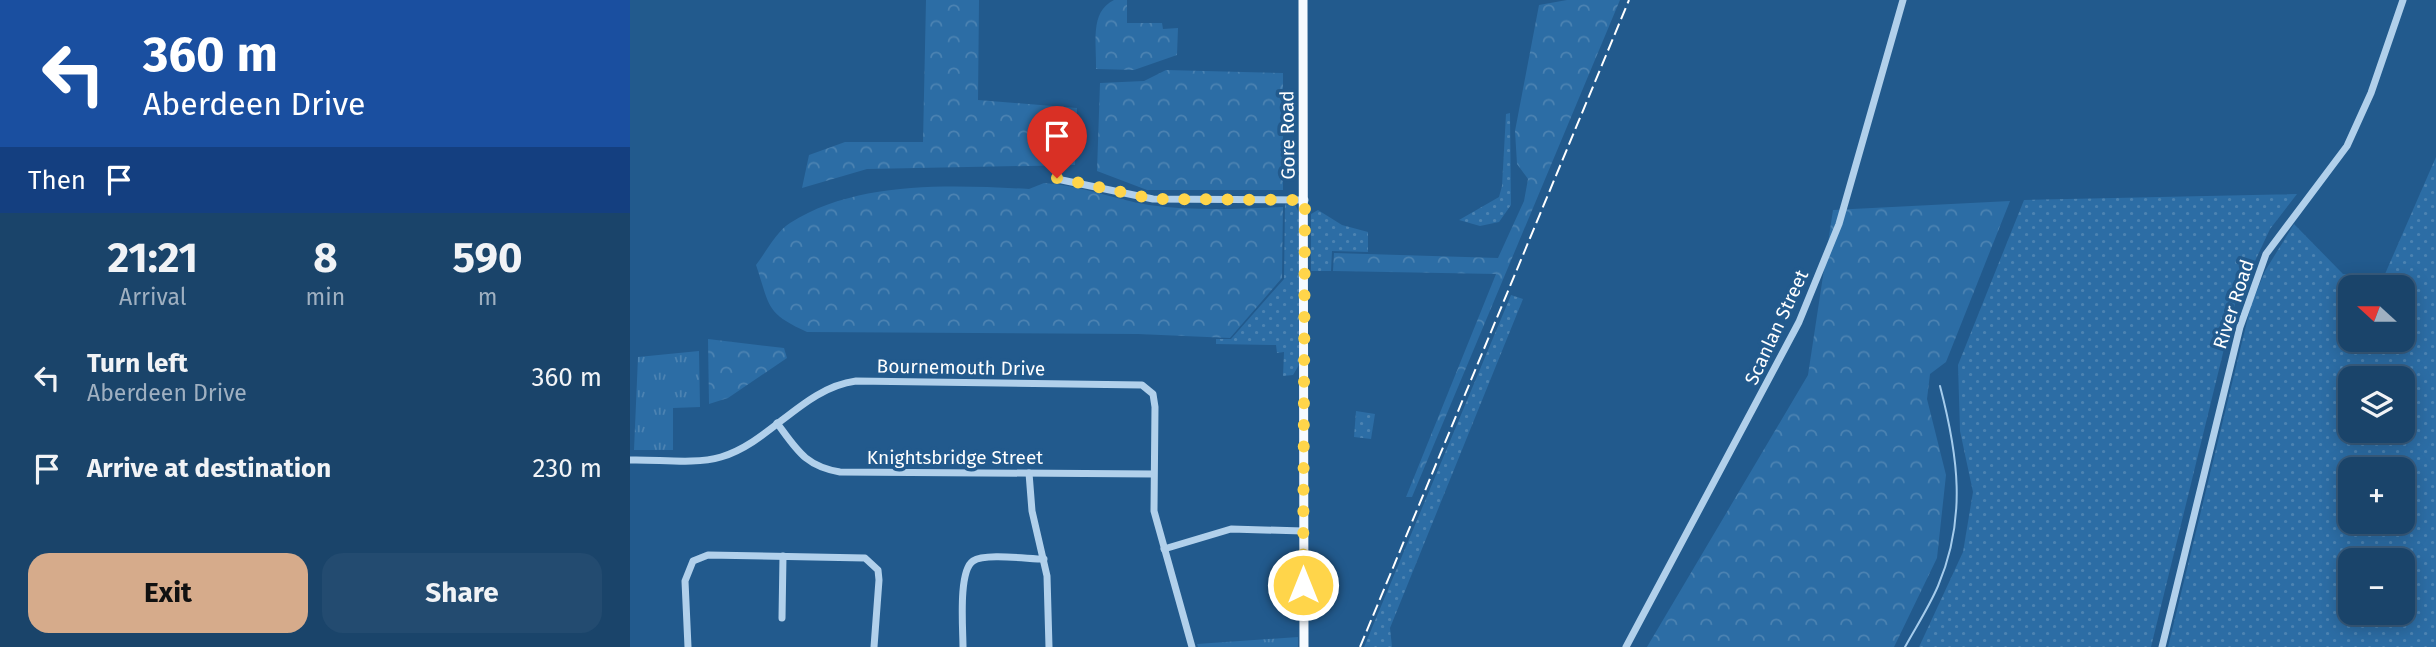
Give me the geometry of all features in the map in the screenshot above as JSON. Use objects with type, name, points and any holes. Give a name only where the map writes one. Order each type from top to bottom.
[{"type":"main road","name":"Gore Road","points":[[1303,0],[1304,647]]},
{"type":"street","name":"Scanlan Street","points":[[1626,647],[1799,322],[1839,224],[1903,0]]},
{"type":"street","name":"River Road","points":[[2162,647],[2239,327],[2266,254],[2347,146],[2371,93],[2403,0]]},
{"type":"street","points":[[1057,178],[1153,199],[1305,200]]},
{"type":"street","name":"Bournemouth Drive","points":[[630,460],[723,456],[839,383],[856,381],[1142,386],[1153,394],[1155,407],[1154,511],[1192,647]]},
{"type":"street","name":"Knightsbridge Street","points":[[777,423],[800,454],[818,468],[840,472],[1153,474]]},
{"type":"street","points":[[1029,473],[1032,511],[1044,559],[1049,647]]},
{"type":"street","points":[[1164,549],[1231,529],[1303,531]]},
{"type":"street","points":[[688,647],[685,581],[693,561],[708,555],[857,556],[872,562],[878,570],[879,580],[874,647]]},
{"type":"street","points":[[782,618],[783,556]]},
{"type":"street","points":[[964,647],[963,584],[965,569],[972,561],[982,558],[1044,559]]},
{"type":"green space","points":[[926,0],[979,0],[978,100],[1077,108],[1075,165],[867,169],[802,188],[809,155],[845,142],[923,142]]},
{"type":"green space","points":[[1114,0],[1127,0],[1127,23],[1162,23],[1163,29],[1178,28],[1177,55],[1134,70],[1096,69],[1098,21],[1106,5]]},
{"type":"green space","points":[[1567,0],[1620,0],[1412,497],[1406,497],[1496,274],[1333,271],[1334,253],[1498,258],[1524,201],[1528,179],[1517,164],[1515,131],[1539,5]]},
{"type":"green space","points":[[1166,70],[1283,73],[1283,190],[1147,190],[1097,171],[1100,83],[1144,81]]},
{"type":"green space","points":[[1510,113],[1511,205],[1499,222],[1480,226],[1459,220],[1499,197],[1506,114]]},
{"type":"green space","points":[[2436,157],[2436,647],[2168,647],[2251,305],[2265,271],[2294,224],[2343,274],[2385,274]]},
{"type":"green space","points":[[1044,183],[1071,186],[1166,207],[1283,207],[1282,278],[1230,338],[1138,334],[807,332],[783,319],[767,299],[756,265],[785,227],[816,209],[875,192],[906,188],[1029,189]]},
{"type":"green space","points":[[2297,194],[2270,229],[2235,304],[2151,647],[1919,647],[1963,552],[1973,492],[1960,431],[1958,365],[2024,200]]},
{"type":"green space","points":[[2010,201],[1946,362],[1930,374],[1927,399],[1946,475],[1937,558],[1894,647],[1647,647],[1808,375],[1833,210]]},
{"type":"green space","points":[[1285,204],[1296,206],[1299,213],[1299,365],[1293,375],[1283,376],[1284,352],[1277,353],[1276,345],[1216,344],[1216,339],[1231,339],[1284,279]]},
{"type":"green space","points":[[1318,210],[1342,225],[1368,232],[1368,252],[1332,251],[1331,271],[1311,271],[1311,214]]},
{"type":"green space","points":[[1511,295],[1523,299],[1390,628],[1392,647],[1364,647]]},
{"type":"green space","points":[[708,339],[784,348],[787,358],[728,398],[709,404]]},
{"type":"green space","points":[[699,351],[700,407],[673,408],[673,450],[634,450],[638,357]]},
{"type":"green space","points":[[1356,411],[1375,414],[1371,439],[1354,437]]},
{"type":"green space","points":[[1298,637],[1298,647],[1198,647],[1197,644]]},
{"type":"waterway","points":[[1905,647],[1938,586],[1953,536],[1957,486],[1955,462],[1940,386]]},
{"type":"railway","points":[[1360,647],[1629,0]]},
{"type":"route","points":[[1057,178],[1153,199],[1305,200],[1303,585]]}]
